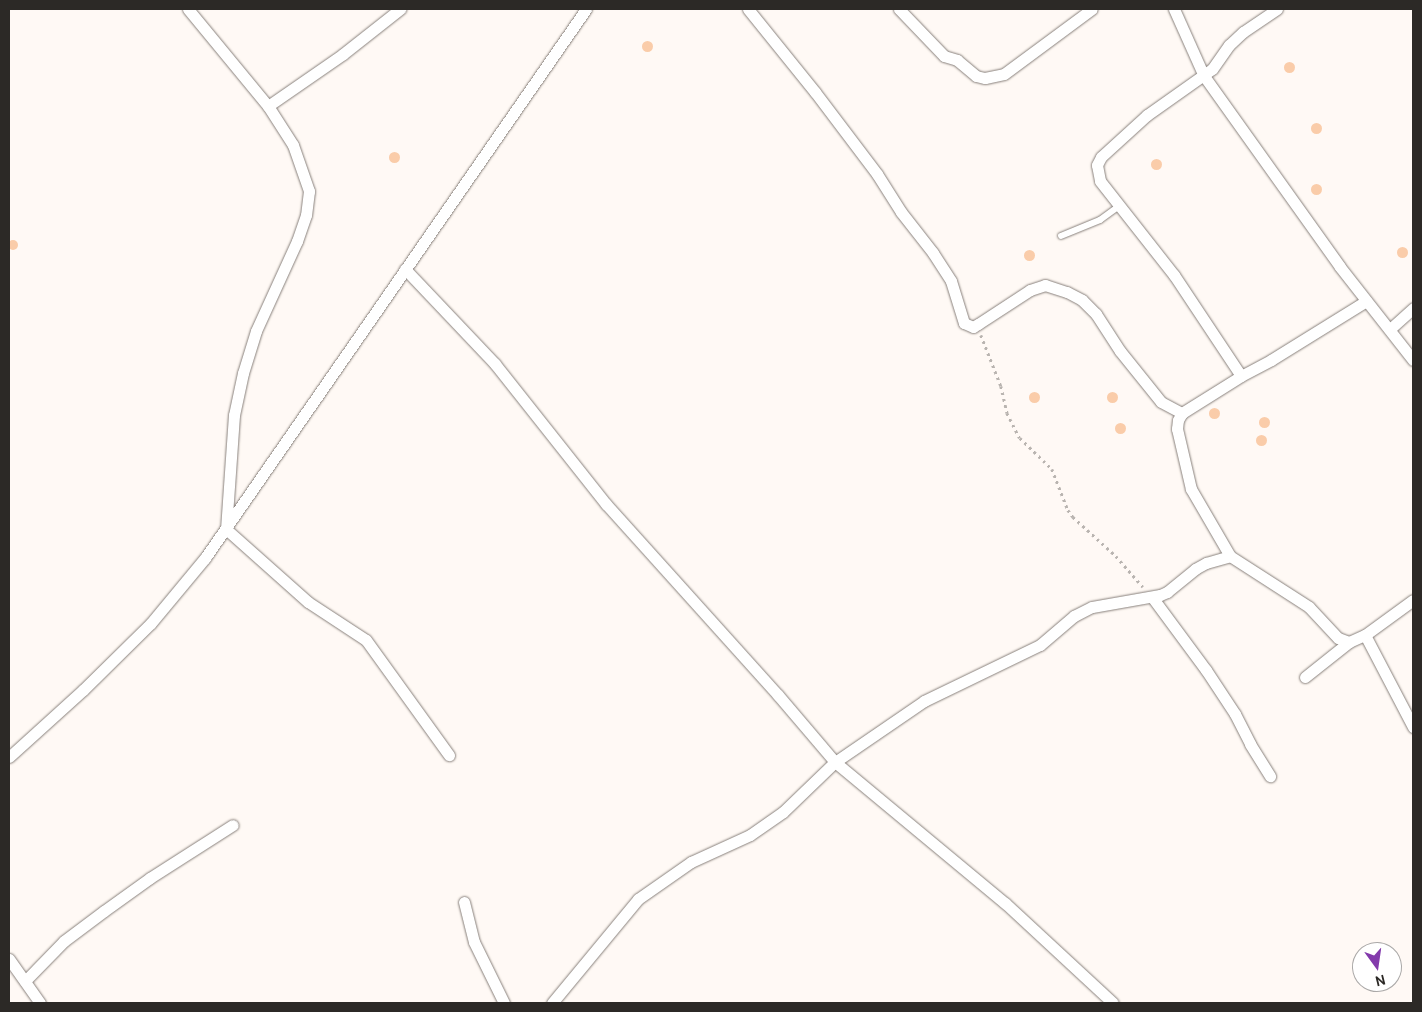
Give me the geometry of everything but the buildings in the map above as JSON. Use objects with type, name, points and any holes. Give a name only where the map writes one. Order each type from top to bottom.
[{"type":"street","points":[[188,9],[268,106],[294,145],[309,191],[306,215],[297,241],[256,331],[243,373],[234,415],[226,528]]},
{"type":"street","points":[[268,106],[343,54],[400,9]]},
{"type":"street","points":[[9,757],[83,690],[151,624],[177,594],[226,528],[586,9]]},
{"type":"street","points":[[748,9],[816,92],[877,174],[901,212],[933,253],[950,281],[964,322],[973,326],[978,324],[1030,290],[1045,285],[1067,292],[1082,300],[1096,314],[1125,358],[1161,402],[1182,413]]},
{"type":"street","points":[[899,9],[944,56],[957,60],[976,76],[985,78],[1004,74],[1092,9]]},
{"type":"street","points":[[1174,9],[1204,76],[1279,183],[1366,301],[1413,360]]},
{"type":"street","points":[[1241,376],[1174,275],[1144,234],[1118,206],[1100,182],[1097,165],[1101,157],[1147,115],[1212,69],[1229,45],[1243,32],[1278,9]]},
{"type":"street","points":[[405,269],[496,364],[606,504],[778,695],[835,762],[1005,903],[1113,1003]]},
{"type":"street","points":[[1349,642],[1338,638],[1309,607],[1230,556],[1191,489],[1177,429],[1178,420],[1182,413],[1366,301]]},
{"type":"street","points":[[1390,329],[1413,308]]},
{"type":"street","points":[[226,528],[308,602],[366,640],[449,755]]},
{"type":"street","points":[[552,1003],[638,899],[691,862],[750,834],[783,812],[835,762],[924,701],[1040,645],[1074,616],[1092,606],[1152,597],[1167,592],[1195,569],[1206,563],[1230,556]]},
{"type":"street","points":[[1152,597],[1235,714],[1250,744],[1270,776]]},
{"type":"street","points":[[1305,677],[1349,642],[1365,635],[1413,600]]},
{"type":"street","points":[[1365,635],[1413,727]]},
{"type":"street","points":[[25,981],[64,941],[104,911],[150,878],[234,825]]},
{"type":"street","points":[[464,902],[474,942],[504,1003]]},
{"type":"street","points":[[9,959],[40,1003]]},
{"type":"lane","points":[[1062,236],[1100,220],[1118,206]]},
{"type":"path","points":[[978,324],[1001,386],[1007,413],[1020,438],[1052,469],[1068,510],[1073,517],[1116,556],[1152,597]]}]
